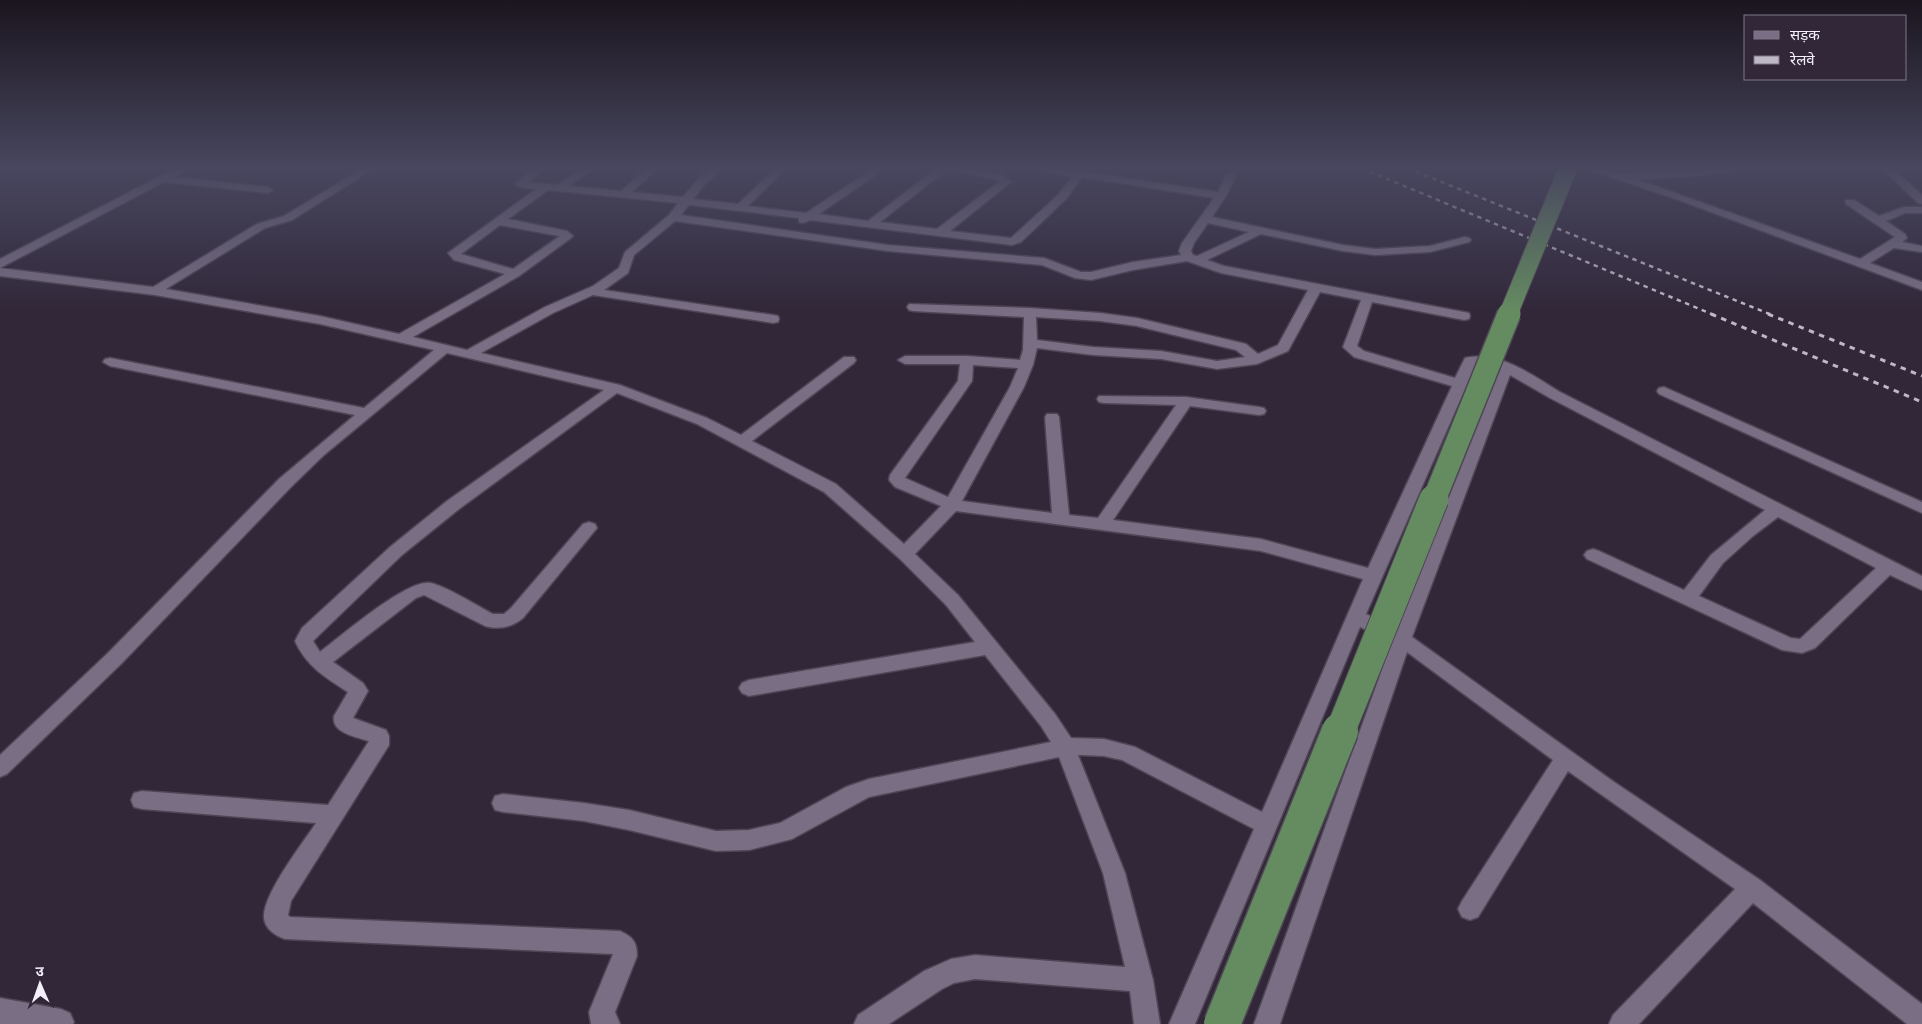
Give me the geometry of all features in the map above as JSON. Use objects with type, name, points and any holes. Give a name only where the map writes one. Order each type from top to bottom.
[{"type":"main road","points":[[1222,1024],[1549,216]]},
{"type":"street","points":[[0,264],[92,216]]},
{"type":"street","points":[[156,291],[261,226],[292,216]]},
{"type":"street","points":[[506,216],[454,253],[458,258],[515,273]]},
{"type":"street","points":[[799,216],[940,232],[1007,242],[1015,241],[1043,216]]},
{"type":"street","points":[[871,224],[881,216]]},
{"type":"street","points":[[940,232],[961,216]]},
{"type":"street","points":[[1207,216],[1188,243],[1185,251],[1192,259],[1221,269],[1464,316]]},
{"type":"street","points":[[1729,216],[1922,286]]},
{"type":"street","points":[[1861,264],[1901,238],[1901,236],[1872,216]]},
{"type":"street","points":[[1879,220],[1890,216]]},
{"type":"street","points":[[467,355],[548,310],[594,292],[624,270],[629,254],[673,217],[926,252],[1044,262],[1079,275],[1091,276],[1133,266],[1192,259],[1259,231]]},
{"type":"street","points":[[784,232],[807,217]]},
{"type":"street","points":[[1205,219],[1343,248],[1375,252],[1430,249],[1464,240]]},
{"type":"street","points":[[402,338],[515,273],[567,236],[499,221]]},
{"type":"street","points":[[1891,244],[1922,249]]},
{"type":"street","points":[[0,272],[156,291],[320,320],[402,338],[443,350],[615,388],[702,421],[830,488],[905,554],[952,600],[1048,720],[1064,746],[1114,873],[1141,980],[1147,1024]]},
{"type":"street","points":[[1030,343],[1100,351],[1161,355],[1217,365],[1257,360],[1283,348],[1316,287]]},
{"type":"street","points":[[594,292],[773,319]]},
{"type":"street","points":[[1368,298],[1350,346],[1354,350],[1359,354],[1459,384]]},
{"type":"street","points":[[913,307],[1100,317],[1167,328],[1241,347],[1257,360]]},
{"type":"street","points":[[905,554],[952,505],[1017,386],[1026,365],[1030,343],[1030,312]]},
{"type":"street","points":[[0,768],[115,658],[285,483],[443,350]]},
{"type":"street","points":[[1182,1024],[1373,576],[1459,384],[1470,361],[1473,359],[1484,360],[1506,368],[1776,510],[1922,584]]},
{"type":"street","points":[[741,442],[849,360]]},
{"type":"street","points":[[905,360],[967,360],[1026,365]]},
{"type":"street","points":[[967,360],[965,381],[897,478],[900,483],[952,505],[1061,520],[1103,523],[1261,545],[1373,576]]},
{"type":"street","points":[[110,362],[367,413]]},
{"type":"street","points":[[1267,1024],[1402,639],[1506,368]]},
{"type":"street","points":[[607,1024],[603,1022],[602,1012],[625,956],[625,947],[620,943],[285,928],[276,919],[277,908],[282,895],[380,740],[378,736],[348,725],[343,720],[344,714],[358,692],[356,688],[320,662],[306,649],[304,641],[309,633],[396,551],[476,487],[615,388]]},
{"type":"street","points":[[1664,390],[1922,508]]},
{"type":"street","points":[[1104,399],[1186,402],[1258,411]]},
{"type":"street","points":[[1103,523],[1186,402]]},
{"type":"street","points":[[1052,416],[1061,520]]},
{"type":"street","points":[[1687,599],[1724,552],[1776,510]]},
{"type":"street","points":[[320,662],[410,594],[422,589],[430,589],[491,621],[508,620],[517,613],[589,528]]},
{"type":"street","points":[[1592,555],[1789,645],[1802,646],[1808,644],[1887,567]]},
{"type":"street","points":[[1356,618],[1402,639],[1565,758],[1752,888],[1922,1020]]},
{"type":"street","points":[[749,688],[989,647]]},
{"type":"street","points":[[503,803],[584,812],[629,820],[716,841],[749,840],[784,832],[854,793],[869,788],[1064,746],[1092,745],[1128,753],[1266,826]]},
{"type":"street","points":[[1470,909],[1565,758]]},
{"type":"street","points":[[142,800],[333,815]]},
{"type":"street","points":[[1622,1024],[1752,888]]},
{"type":"street","points":[[867,1024],[933,980],[951,971],[975,968],[1141,980]]},
{"type":"street","points":[[0,1011],[61,1022]]},
{"type":"railway","points":[[1476,216],[1714,315]]},
{"type":"railway","points":[[1526,216],[1772,315]]},
{"type":"railway","points":[[1711,314],[1922,402]]},
{"type":"railway","points":[[1768,314],[1922,376]]}]
